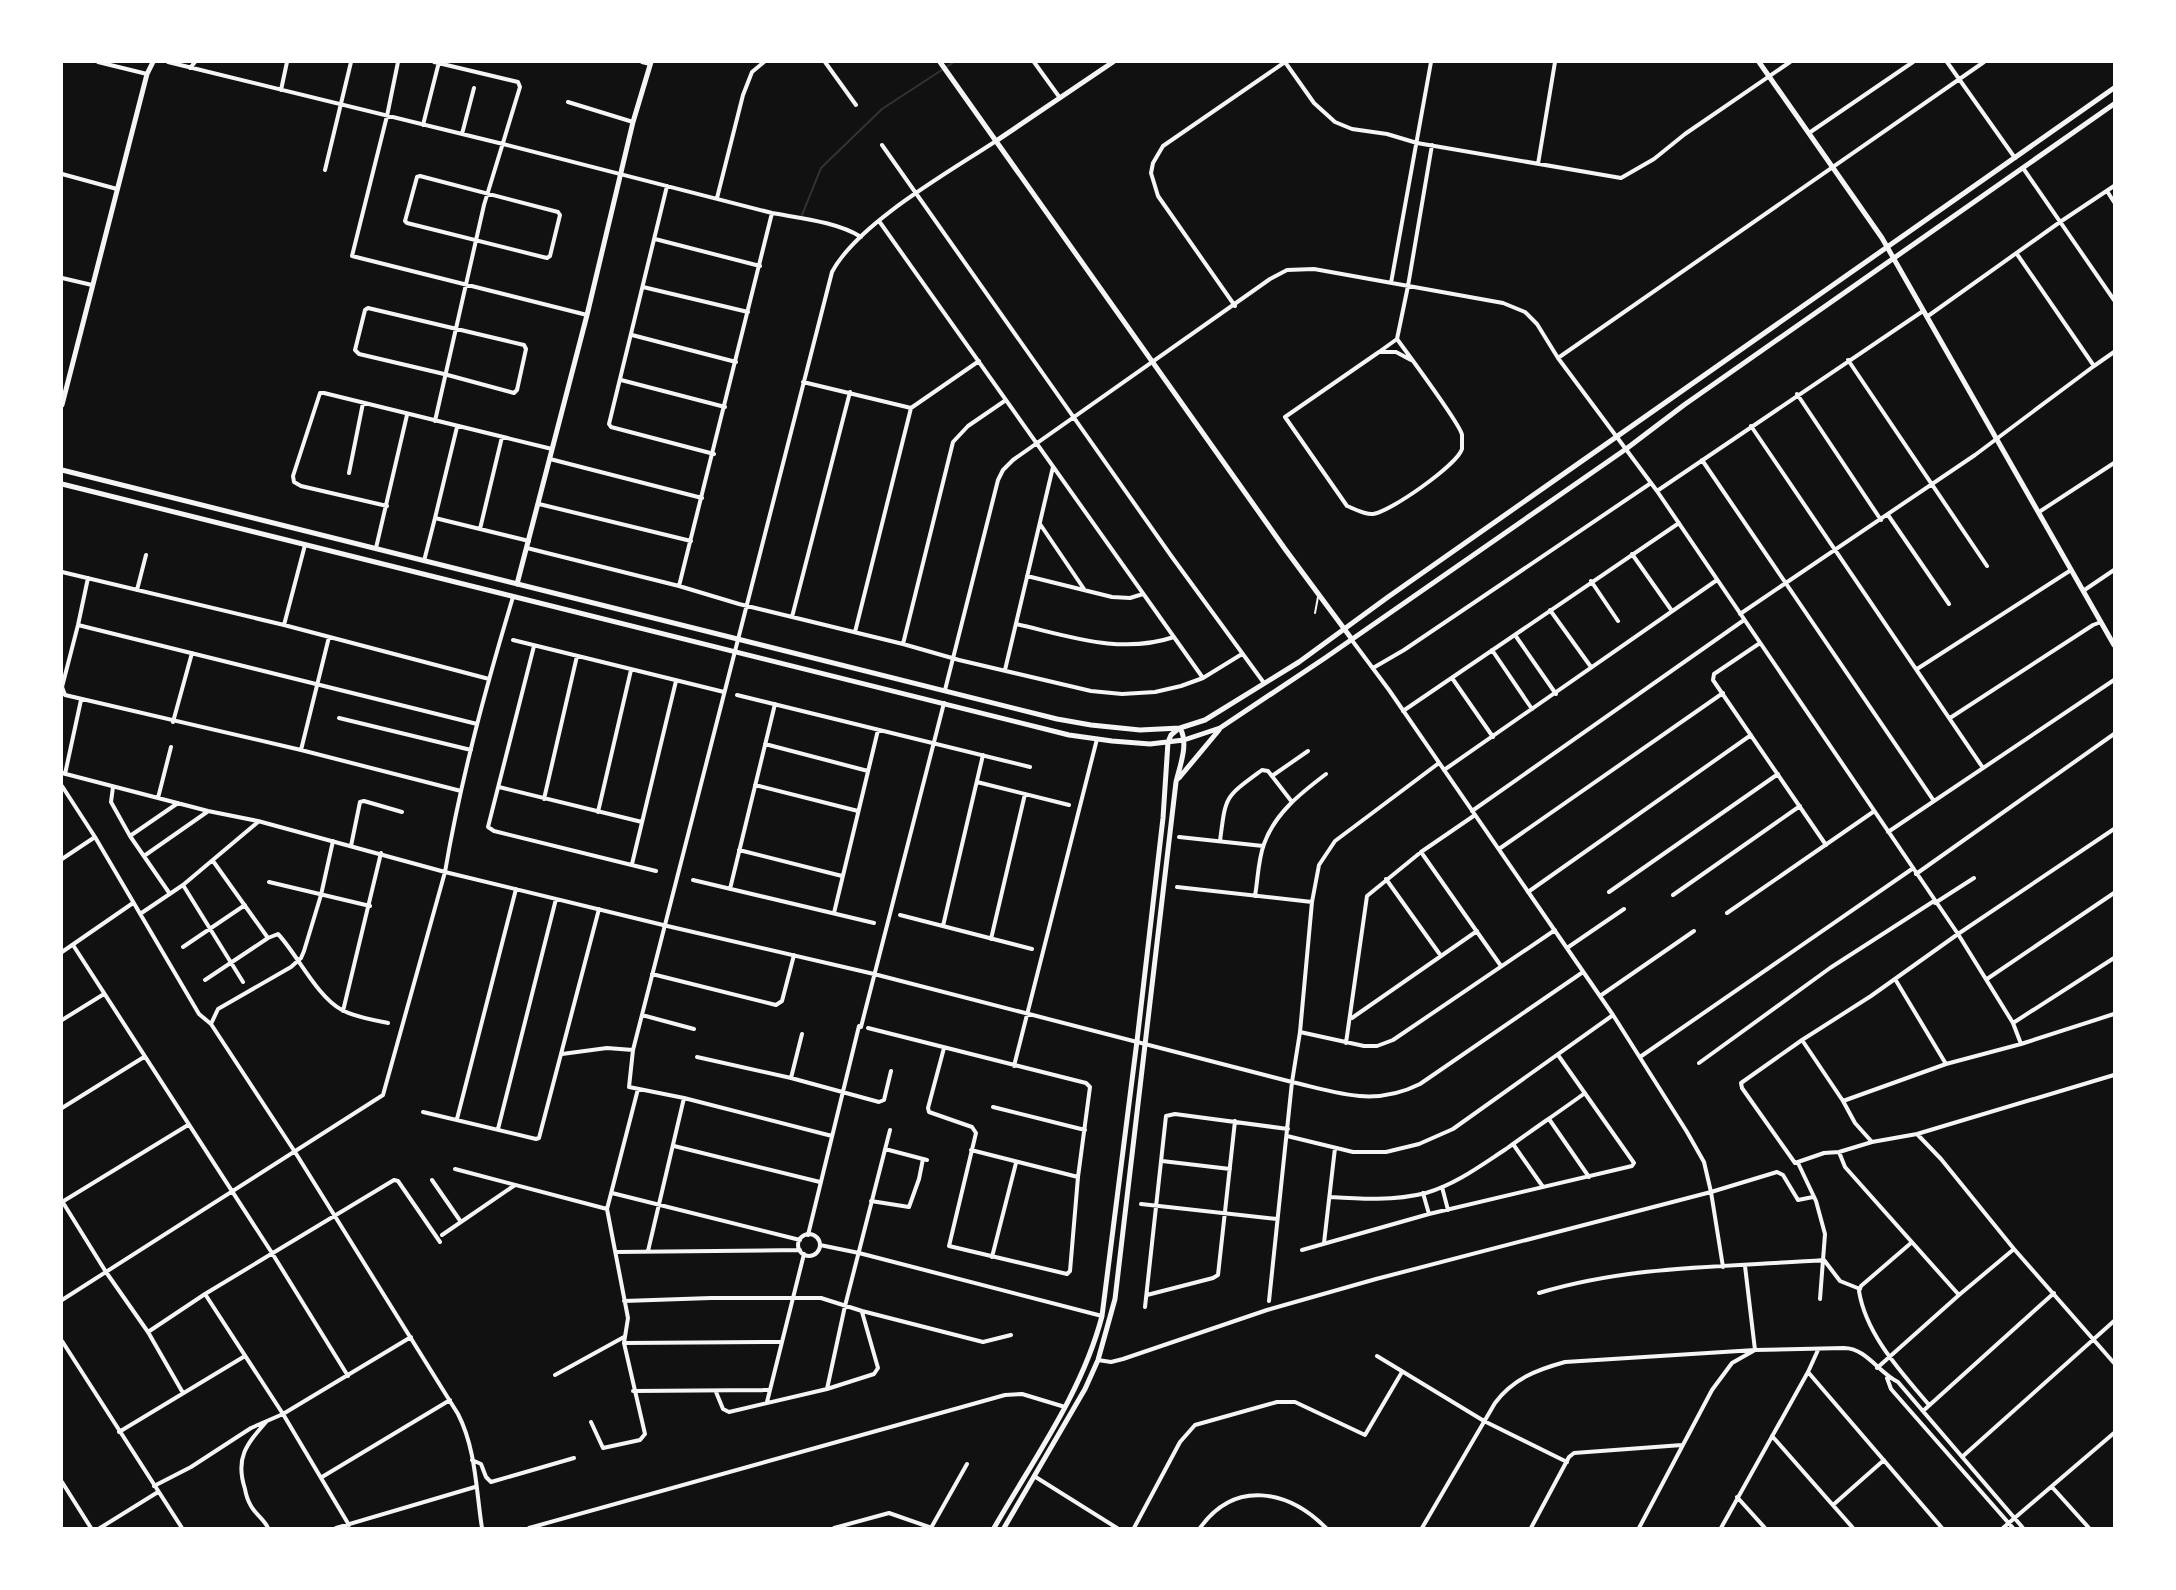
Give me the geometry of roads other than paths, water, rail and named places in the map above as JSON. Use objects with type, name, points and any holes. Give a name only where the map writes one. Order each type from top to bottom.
[{"type":"main road","points":[[62,405],[147,74],[153,62]]},
{"type":"main road","points":[[940,62],[1351,638]]},
{"type":"main road","points":[[996,141],[1113,62]]},
{"type":"main road","points":[[1759,62],[1887,247],[2115,645]]},
{"type":"main road","points":[[517,584],[587,315],[633,122],[650,63]]},
{"type":"main road","points":[[62,470],[1091,725],[1140,730],[1180,728],[1205,720],[1299,662],[2115,88]]},
{"type":"main road","points":[[1176,782],[1220,728],[1626,449],[1684,405],[2115,104]]},
{"type":"main road","points":[[62,484],[1069,735],[1131,743],[1168,742],[1184,740],[1220,728]]},
{"type":"main road","points":[[1004,1528],[1085,1389],[1098,1360],[1115,1299],[1176,782],[1184,740],[1180,728]]},
{"type":"main road","points":[[994,1528],[1065,1407],[1089,1358],[1102,1316],[1163,818],[1168,742],[1171,735],[1180,728]]},
{"type":"street","points":[[98,62],[147,74]]},
{"type":"street","points":[[168,62],[841,229],[861,237]]},
{"type":"street","points":[[190,68],[195,62]]},
{"type":"street","points":[[281,90],[287,62]]},
{"type":"street","points":[[325,170],[351,62]]},
{"type":"street","points":[[398,62],[352,256],[587,315]]},
{"type":"street","points":[[423,125],[438,62],[519,84],[465,285],[435,421]]},
{"type":"street","points":[[642,62],[650,63]]},
{"type":"street","points":[[717,198],[746,87],[752,72],[764,62]]},
{"type":"street","points":[[825,62],[856,105]]},
{"type":"street","points":[[1034,62],[1060,98]]},
{"type":"street","points":[[1235,306],[1158,196],[1151,173],[1153,163],[1163,146],[1285,62],[1314,103],[1335,122],[1352,129],[1387,134],[1417,143],[1621,178],[1654,159],[1685,134],[1790,62]]},
{"type":"street","points":[[1391,283],[1431,62]]},
{"type":"street","points":[[1538,164],[1554,62]]},
{"type":"street","points":[[1809,133],[1913,62]]},
{"type":"street","points":[[1947,62],[2015,158]]},
{"type":"street","points":[[1558,358],[1832,165],[1984,62]]},
{"type":"street","points":[[462,134],[474,88]]},
{"type":"street","points":[[568,102],[633,122]]},
{"type":"street","points":[[832,1136],[684,1098],[629,1087],[633,1050],[663,925],[832,272],[841,256],[879,221],[996,141]]},
{"type":"street","points":[[882,145],[1264,683]]},
{"type":"street","points":[[1397,339],[1462,433],[1462,450],[1451,464],[1386,510],[1372,514],[1347,506],[1285,417],[1397,339],[1432,145]]},
{"type":"street","points":[[2023,168],[2115,300]]},
{"type":"street","points":[[62,174],[118,189]]},
{"type":"street","points":[[418,176],[488,193],[559,213],[550,256],[547,258],[405,221],[418,176]]},
{"type":"street","points":[[667,186],[609,424],[611,427],[714,454]]},
{"type":"street","points":[[1657,491],[1848,360],[2017,254],[2115,186]]},
{"type":"street","points":[[2107,191],[2115,202]]},
{"type":"street","points":[[679,587],[714,454],[772,213]]},
{"type":"street","points":[[879,221],[1203,678]]},
{"type":"street","points":[[655,238],[760,266]]},
{"type":"street","points":[[2017,254],[2094,366]]},
{"type":"street","points":[[945,690],[998,480],[1003,470],[1013,460],[1235,306],[1270,279],[1287,270],[1314,269],[1503,303],[1525,312],[1537,324],[1558,358],[1657,491],[1958,934],[2013,1023],[2021,1044]]},
{"type":"street","points":[[62,278],[93,285]]},
{"type":"street","points":[[643,286],[748,312]]},
{"type":"street","points":[[368,308],[526,347],[517,390],[514,393],[444,374],[359,354],[355,350],[365,310],[368,308]]},
{"type":"street","points":[[632,335],[736,362]]},
{"type":"street","points":[[1379,352],[1396,352],[1411,360]]},
{"type":"street","points":[[1740,614],[1976,455],[2115,352]]},
{"type":"street","points":[[1848,360],[1987,566]]},
{"type":"street","points":[[855,632],[910,408],[979,361]]},
{"type":"street","points":[[621,380],[725,406]]},
{"type":"street","points":[[803,381],[910,408]]},
{"type":"street","points":[[792,616],[850,392]]},
{"type":"street","points":[[387,506],[301,486],[294,482],[293,476],[320,393],[552,450]]},
{"type":"street","points":[[1797,394],[1881,520]]},
{"type":"street","points":[[903,644],[953,442],[968,426],[1006,400]]},
{"type":"street","points":[[349,472],[363,402]]},
{"type":"street","points":[[376,548],[407,415]]},
{"type":"street","points":[[1751,426],[1983,768]]},
{"type":"street","points":[[424,561],[457,427]]},
{"type":"street","points":[[480,529],[502,437]]},
{"type":"street","points":[[549,459],[702,498]]},
{"type":"street","points":[[1702,460],[1934,801]]},
{"type":"street","points":[[2039,512],[2115,463]]},
{"type":"street","points":[[1005,670],[1053,467]]},
{"type":"street","points":[[1373,668],[1404,650],[1651,483]]},
{"type":"street","points":[[539,504],[691,541]]},
{"type":"street","points":[[1888,515],[1949,604]]},
{"type":"street","points":[[435,518],[529,541]]},
{"type":"street","points":[[1403,711],[1678,523]]},
{"type":"street","points":[[1040,524],[1085,590]]},
{"type":"street","points":[[284,625],[305,544]]},
{"type":"street","points":[[527,548],[953,658],[1069,686],[1122,694],[1155,692],[1181,686],[1203,678],[1242,654]]},
{"type":"street","points":[[1632,554],[1672,611]]},
{"type":"street","points":[[137,590],[146,555]]},
{"type":"street","points":[[1917,669],[2071,569]]},
{"type":"street","points":[[2083,591],[2115,570]]},
{"type":"street","points":[[62,572],[284,625],[489,679]]},
{"type":"street","points":[[1027,576],[1112,597],[1143,594]]},
{"type":"street","points":[[88,578],[62,687],[64,695],[301,750],[461,791]]},
{"type":"street","points":[[1444,770],[1717,580]]},
{"type":"street","points":[[1591,581],[1618,621]]},
{"type":"street","points":[[62,1300],[383,1095],[445,872],[477,724],[513,596]]},
{"type":"street","points":[[1550,610],[1592,667]]},
{"type":"street","points":[[1346,1042],[1366,900],[1370,892],[1474,813],[1744,621]]},
{"type":"street","points":[[1950,718],[2093,625],[2102,622]]},
{"type":"street","points":[[1016,624],[1103,644],[1131,646],[1156,643],[1174,637]]},
{"type":"street","points":[[78,625],[477,724]]},
{"type":"street","points":[[1515,635],[1556,694]]},
{"type":"street","points":[[301,750],[329,637]]},
{"type":"street","points":[[1351,638],[1613,1015],[1704,1162],[1723,1267]]},
{"type":"street","points":[[513,640],[724,692]]},
{"type":"street","points":[[1760,643],[1714,674],[1713,680],[1826,845]]},
{"type":"street","points":[[534,646],[488,827],[490,830],[656,871]]},
{"type":"street","points":[[1492,650],[1532,709]]},
{"type":"street","points":[[173,722],[192,653]]},
{"type":"street","points":[[544,799],[577,656]]},
{"type":"street","points":[[598,812],[631,670]]},
{"type":"street","points":[[1452,678],[1493,737]]},
{"type":"street","points":[[1888,832],[2115,680]]},
{"type":"street","points":[[632,864],[676,681]]},
{"type":"street","points":[[1499,849],[1723,693]]},
{"type":"street","points":[[738,695],[1030,767]]},
{"type":"street","points":[[81,700],[63,774],[208,811],[258,821],[445,872],[874,974],[1292,1082],[1361,1096],[1392,1095],[1420,1084],[1583,972]]},
{"type":"street","points":[[612,1193],[800,1240],[808,1235],[944,702]]},
{"type":"street","points":[[730,888],[775,704]]},
{"type":"street","points":[[339,718],[471,750]]},
{"type":"street","points":[[834,913],[878,730]]},
{"type":"street","points":[[1916,874],[2115,734]]},
{"type":"street","points":[[1528,892],[1751,735]]},
{"type":"street","points":[[1014,1066],[1097,739]]},
{"type":"street","points":[[765,744],[868,771]]},
{"type":"street","points":[[158,798],[171,747]]},
{"type":"street","points":[[1272,776],[1308,751]]},
{"type":"street","points":[[943,926],[983,755]]},
{"type":"street","points":[[1269,1301],[1292,1082],[1300,1032],[1312,902],[1319,865],[1335,841],[1439,763]]},
{"type":"street","points":[[1221,842],[1225,809],[1229,797],[1262,770],[1268,771],[1292,802]]},
{"type":"street","points":[[1255,896],[1263,846],[1280,815],[1326,774]]},
{"type":"street","points":[[1609,892],[1778,774]]},
{"type":"street","points":[[977,782],[1069,805]]},
{"type":"street","points":[[754,784],[858,811]]},
{"type":"street","points":[[62,786],[199,1014],[211,1024],[295,1152],[465,1426],[469,1438],[482,1528]]},
{"type":"street","points":[[113,786],[111,802],[130,836],[170,894]]},
{"type":"street","points":[[498,787],[642,822]]},
{"type":"street","points":[[991,939],[1025,794]]},
{"type":"street","points":[[351,846],[360,802],[364,801],[402,812]]},
{"type":"street","points":[[130,836],[178,803]]},
{"type":"street","points":[[1673,895],[1800,806]]},
{"type":"street","points":[[144,856],[208,811]]},
{"type":"street","points":[[1727,913],[1873,812]]},
{"type":"street","points":[[140,914],[183,885],[258,821]]},
{"type":"street","points":[[1820,1299],[1826,1234],[1822,1218],[1795,1162],[1742,1088],[1741,1083],[2115,829]]},
{"type":"street","points":[[62,859],[94,837]]},
{"type":"street","points":[[1179,837],[1263,846]]},
{"type":"street","points":[[211,1024],[218,1008],[291,967],[304,951],[321,895],[333,841]]},
{"type":"street","points":[[739,850],[842,876]]},
{"type":"street","points":[[1421,852],[1502,966]]},
{"type":"street","points":[[343,1011],[381,853]]},
{"type":"street","points":[[213,861],[268,938]]},
{"type":"street","points":[[1640,1057],[1912,869]]},
{"type":"street","points":[[1699,1063],[1830,968],[1974,878]]},
{"type":"street","points":[[1386,879],[1441,956]]},
{"type":"street","points":[[693,880],[874,923]]},
{"type":"street","points":[[269,882],[370,906]]},
{"type":"street","points":[[183,885],[243,982]]},
{"type":"street","points":[[1177,887],[1312,902]]},
{"type":"street","points":[[457,1119],[516,889]]},
{"type":"street","points":[[1987,979],[2115,893]]},
{"type":"street","points":[[498,1129],[556,899]]},
{"type":"street","points":[[62,952],[133,903]]},
{"type":"street","points":[[183,946],[245,905]]},
{"type":"street","points":[[423,1112],[539,1138],[599,909]]},
{"type":"street","points":[[1566,948],[1624,909]]},
{"type":"street","points":[[900,915],[1032,949]]},
{"type":"street","points":[[1300,1032],[1377,1046],[1393,1040],[1555,930]]},
{"type":"street","points":[[1351,1019],[1477,931]]},
{"type":"street","points":[[1600,996],[1694,931]]},
{"type":"street","points":[[205,980],[268,938],[279,934],[317,986],[343,1011],[388,1023]]},
{"type":"street","points":[[73,945],[231,1193],[272,1253],[348,1376]]},
{"type":"street","points":[[652,974],[776,1005],[782,1001],[794,955]]},
{"type":"street","points":[[2013,1023],[2115,958]]},
{"type":"street","points":[[1895,979],[1946,1064]]},
{"type":"street","points":[[62,1020],[104,994]]},
{"type":"street","points":[[1843,1101],[1946,1064],[2021,1044],[2115,1014]]},
{"type":"street","points":[[642,1015],[694,1029]]},
{"type":"street","points":[[1287,1136],[1353,1152],[1386,1152],[1405,1149],[1435,1138],[1453,1129],[1613,1015]]},
{"type":"street","points":[[868,1028],[1086,1083],[1090,1087],[1078,1177],[1070,1271],[1064,1274],[951,1247],[948,1243],[976,1132],[975,1129],[929,1112],[928,1108],[944,1048]]},
{"type":"street","points":[[791,1078],[802,1034]]},
{"type":"street","points":[[1802,1040],[1855,1123],[1872,1142]]},
{"type":"street","points":[[562,1054],[608,1048],[633,1050]]},
{"type":"street","points":[[1302,1250],[1429,1214],[1632,1166],[1634,1163],[1558,1055]]},
{"type":"street","points":[[62,1108],[144,1057]]},
{"type":"street","points":[[697,1057],[791,1078],[882,1102],[891,1071]]},
{"type":"street","points":[[1795,1162],[1824,1153],[1839,1152],[1872,1142],[1917,1134],[2115,1075]]},
{"type":"street","points":[[591,1422],[603,1448],[640,1440],[645,1434],[633,1391],[624,1343],[628,1318],[607,1209],[638,1089]]},
{"type":"street","points":[[1330,1197],[1365,1199],[1423,1193],[1442,1187],[1468,1174],[1585,1093]]},
{"type":"street","points":[[648,1251],[684,1098]]},
{"type":"street","points":[[993,1107],[1085,1130]]},
{"type":"street","points":[[1145,1307],[1166,1116],[1175,1114],[1235,1120],[1288,1129]]},
{"type":"street","points":[[1549,1119],[1589,1177]]},
{"type":"street","points":[[1146,1295],[1218,1275],[1235,1120]]},
{"type":"street","points":[[183,1393],[148,1332],[106,1272],[62,1201],[188,1125]]},
{"type":"street","points":[[827,1389],[844,1306],[890,1130]]},
{"type":"street","points":[[1917,1134],[1941,1159],[2014,1250],[2115,1364]]},
{"type":"street","points":[[1513,1144],[1543,1187]]},
{"type":"street","points":[[674,1146],[820,1182]]},
{"type":"street","points":[[1324,1243],[1335,1148]]},
{"type":"street","points":[[871,1201],[909,1207],[925,1159],[885,1149]]},
{"type":"street","points":[[970,1150],[1078,1177]]},
{"type":"street","points":[[1839,1152],[1845,1167],[1959,1295]]},
{"type":"street","points":[[1162,1161],[1230,1169]]},
{"type":"street","points":[[992,1257],[1016,1162]]},
{"type":"street","points":[[455,1169],[607,1209]]},
{"type":"street","points":[[1098,1360],[1111,1362],[1123,1359],[1267,1310],[1376,1279],[1711,1192],[1777,1172],[1783,1175],[1798,1200],[1813,1197]]},
{"type":"street","points":[[148,1332],[205,1294],[387,1182],[397,1180],[416,1204],[440,1242]]},
{"type":"street","points":[[432,1180],[461,1222]]},
{"type":"street","points":[[442,1235],[515,1185]]},
{"type":"street","points":[[1442,1187],[1448,1210]]},
{"type":"street","points":[[1423,1193],[1429,1214]]},
{"type":"street","points":[[1141,1204],[1277,1219]]},
{"type":"street","points":[[800,1240],[800,1250],[804,1254],[815,1255],[820,1245],[818,1239],[808,1235]]},
{"type":"street","points":[[1911,1243],[1860,1289],[1860,1298],[1877,1337],[1889,1357],[1929,1405]]},
{"type":"street","points":[[820,1245],[1102,1316]]},
{"type":"street","points":[[616,1252],[800,1250]]},
{"type":"street","points":[[1877,1368],[2014,1250]]},
{"type":"street","points":[[767,1402],[780,1342],[804,1254]]},
{"type":"street","points":[[1824,1260],[1840,1281],[1860,1289]]},
{"type":"street","points":[[1539,1293],[1585,1280],[1627,1274],[1824,1260]]},
{"type":"street","points":[[1745,1266],[1755,1350]]},
{"type":"street","points":[[1923,1411],[2054,1293]]},
{"type":"street","points":[[205,1294],[283,1414],[349,1525]]},
{"type":"street","points":[[624,1301],[821,1298],[983,1342],[1011,1335]]},
{"type":"street","points":[[716,1392],[726,1411],[827,1389],[877,1372],[878,1368],[862,1311]]},
{"type":"street","points":[[1962,1457],[2115,1321]]},
{"type":"street","points":[[154,1486],[191,1467],[251,1428],[283,1414],[411,1337]]},
{"type":"street","points":[[555,1375],[624,1337]]},
{"type":"street","points":[[62,1341],[183,1528]]},
{"type":"street","points":[[624,1343],[780,1342]]},
{"type":"street","points":[[1422,1528],[1484,1421],[1505,1390],[1516,1381],[1539,1370],[1564,1362],[1755,1350],[1854,1348],[1887,1377],[1899,1382],[2023,1528]]},
{"type":"street","points":[[1639,1528],[1712,1390],[1732,1363],[1755,1350]]},
{"type":"street","points":[[1721,1528],[1818,1350]]},
{"type":"street","points":[[119,1432],[245,1356]]},
{"type":"street","points":[[1377,1356],[1484,1421],[1567,1462]]},
{"type":"street","points":[[1134,1528],[1180,1442],[1195,1425],[1286,1401],[1295,1402],[1365,1435],[1402,1372]]},
{"type":"street","points":[[1808,1372],[1942,1528]]},
{"type":"street","points":[[1887,1377],[1891,1389],[2013,1528]]},
{"type":"street","points":[[633,1391],[769,1390]]},
{"type":"street","points":[[529,1528],[1005,1395],[1022,1394],[1065,1407]]},
{"type":"street","points":[[322,1477],[450,1400]]},
{"type":"street","points":[[267,1420],[249,1442],[242,1455],[240,1475],[250,1505],[268,1528]]},
{"type":"street","points":[[2003,1528],[2115,1433]]},
{"type":"street","points":[[1772,1436],[1853,1528]]},
{"type":"street","points":[[1531,1528],[1574,1453],[1682,1445]]},
{"type":"street","points":[[472,1460],[481,1464],[490,1482],[574,1458]]},
{"type":"street","points":[[1833,1505],[1884,1460]]},
{"type":"street","points":[[834,1528],[889,1513],[931,1528],[967,1464]]},
{"type":"street","points":[[1035,1476],[1117,1528]]},
{"type":"street","points":[[62,1482],[91,1528]]},
{"type":"street","points":[[338,1528],[412,1504],[476,1487]]},
{"type":"street","points":[[2052,1487],[2089,1528]]},
{"type":"street","points":[[100,1528],[158,1492]]},
{"type":"street","points":[[1200,1528],[1213,1512],[1224,1504],[1239,1498],[1256,1496],[1271,1496],[1288,1501],[1305,1510],[1326,1528]]},
{"type":"street","points":[[1737,1497],[1765,1528]]},
{"type":"lane","points":[[1315,613],[1319,594]]},
{"type":"waterway","points":[[802,215],[821,168],[882,109],[954,62]]}]
